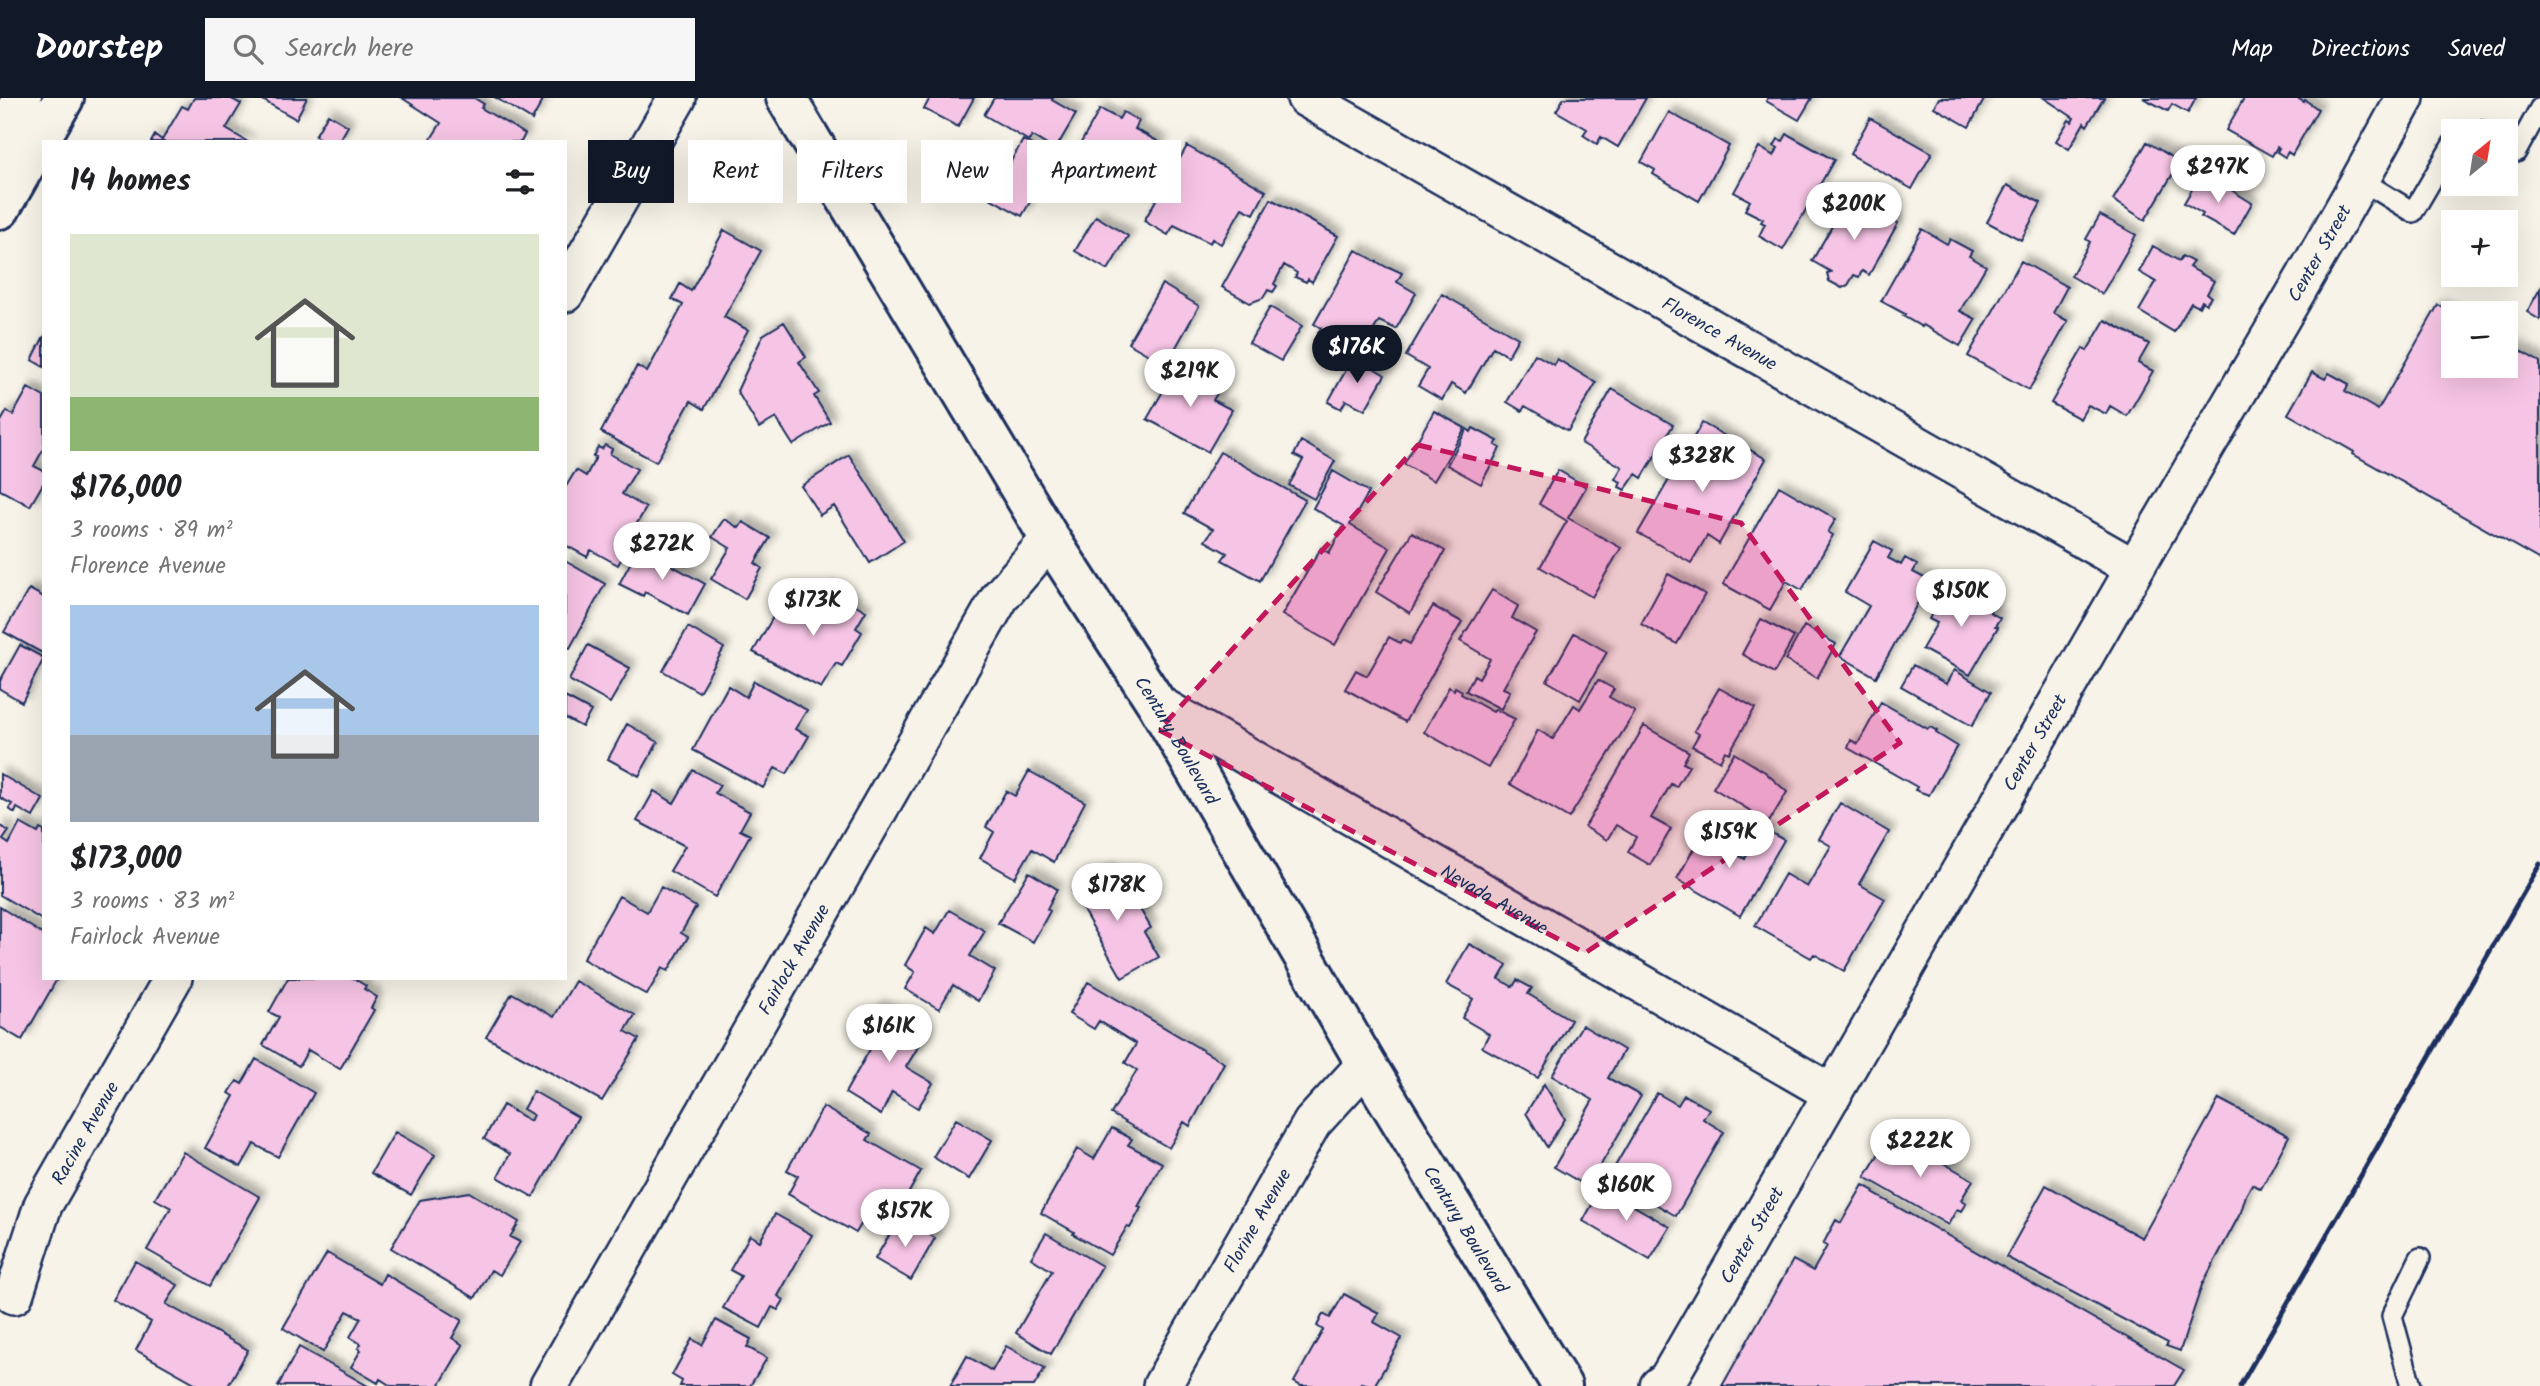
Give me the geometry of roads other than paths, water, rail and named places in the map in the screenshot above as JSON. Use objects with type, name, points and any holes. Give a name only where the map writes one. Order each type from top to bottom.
[{"type":"street","points":[[0,159],[4,134],[22,98]]},
{"type":"street","points":[[1,195],[64,98]]},
{"type":"street","points":[[567,290],[677,98]]},
{"type":"street","name":"Century Boulevard","points":[[786,98],[1050,539],[1157,704],[1366,1064],[1562,1386]]},
{"type":"street","name":"Florence Avenue","points":[[1306,98],[2134,568]]},
{"type":"street","name":"Center Street","points":[[1659,1386],[1668,1378],[1833,1094],[2134,568],[2361,180],[2405,98]]},
{"type":"street","name":"Fairlock Avenue","points":[[549,1386],[1000,597],[1050,539]]},
{"type":"street","name":"Nevada Avenue","points":[[1157,704],[1833,1094]]},
{"type":"street","name":"Racine Avenue","points":[[14,1295],[43,1205],[172,980]]},
{"type":"street","name":"Florine Avenue","points":[[1162,1386],[1312,1124],[1366,1064]]},
{"type":"lane","points":[[2518,148],[2540,108]]},
{"type":"lane","points":[[2361,180],[2413,212],[2441,164]]},
{"type":"lane","points":[[2411,1386],[2392,1316],[2420,1258]]},
{"type":"railway","points":[[2240,1386],[2540,864]]}]
